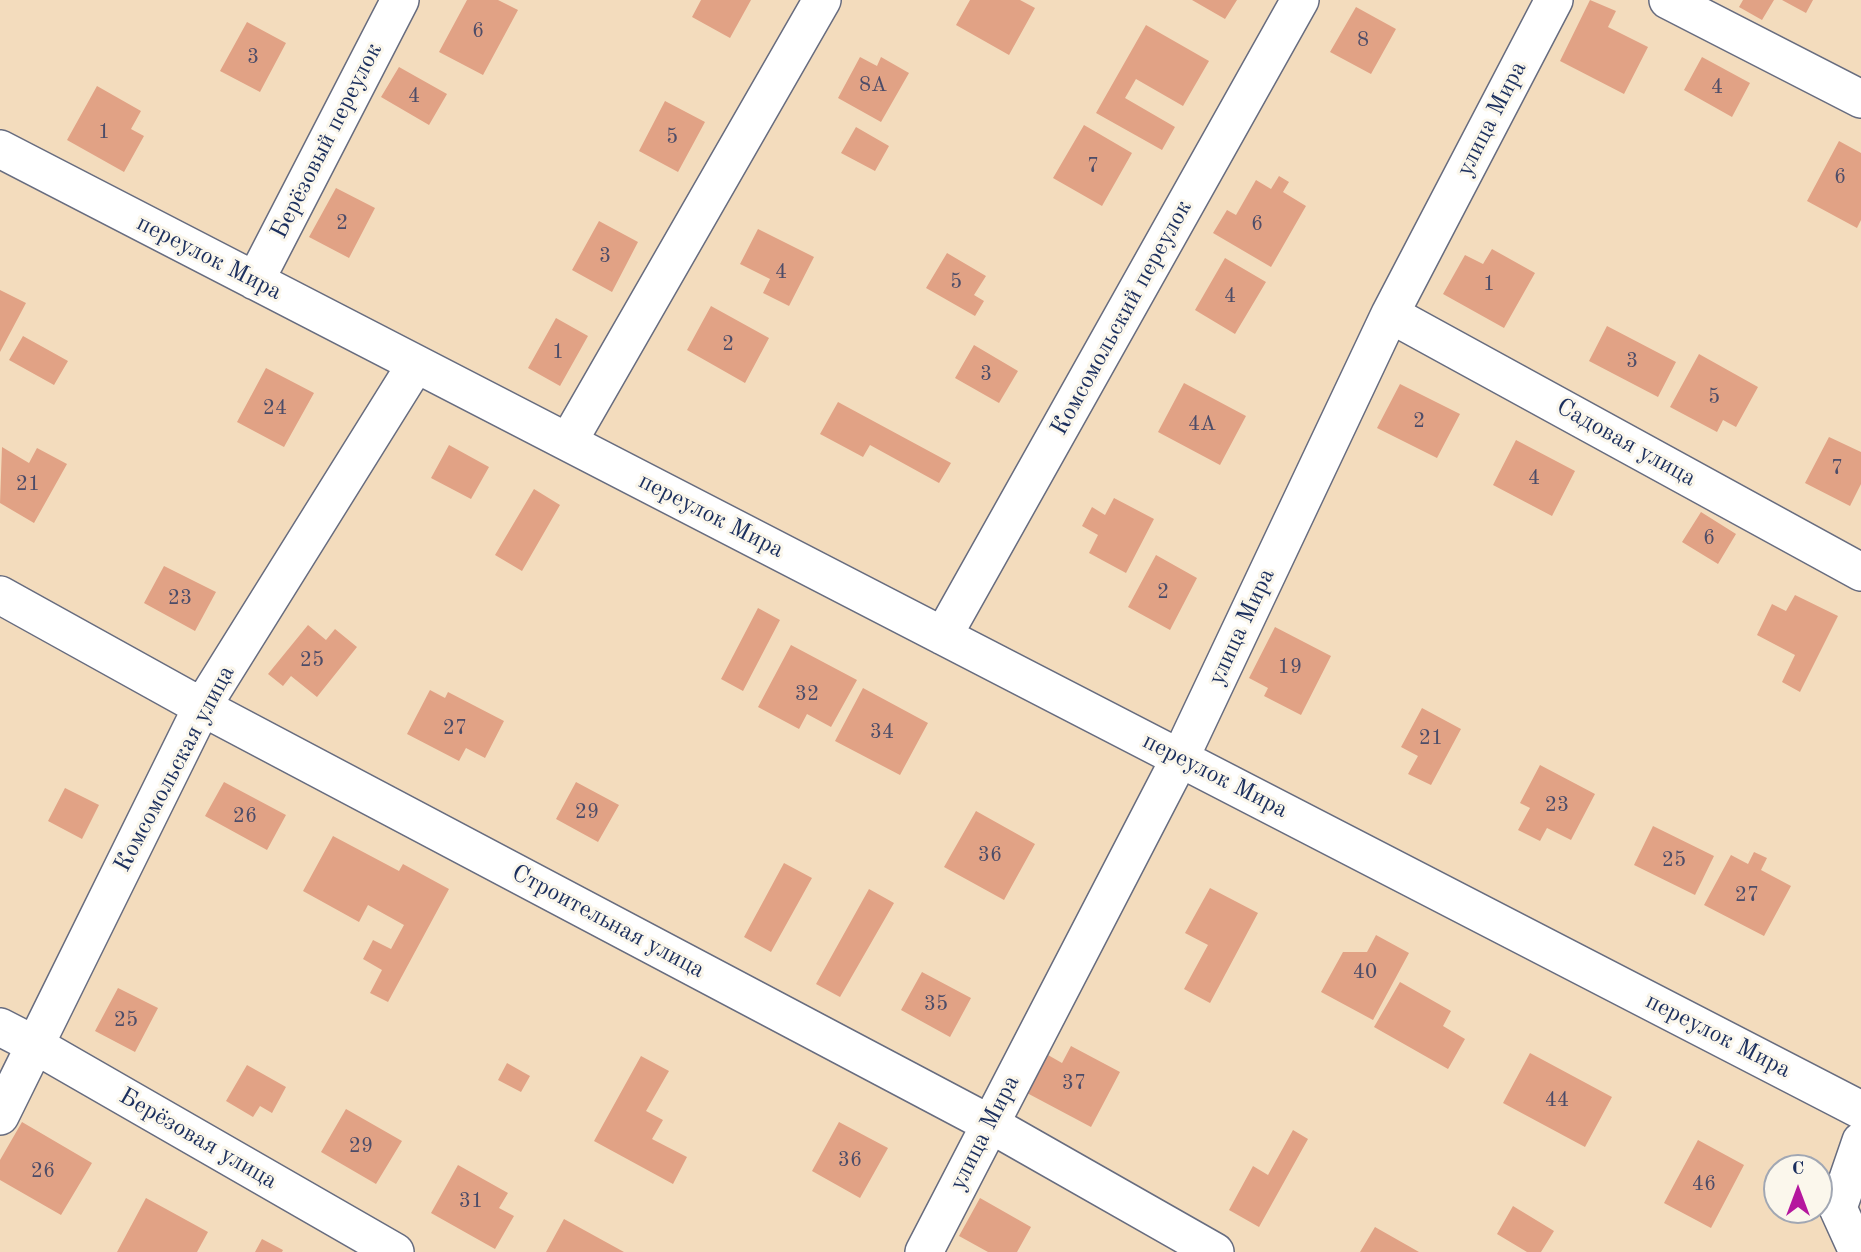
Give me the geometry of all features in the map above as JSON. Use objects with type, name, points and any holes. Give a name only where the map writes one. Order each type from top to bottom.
[{"type":"street","name":"Берёзовый переулок","points":[[255,281],[400,0]]},
{"type":"street","points":[[568,442],[822,0]]},
{"type":"street","name":"Комсомольский переулок","points":[[943,636],[1300,0]]},
{"type":"street","name":"улица Мира","points":[[924,1252],[1180,758],[1390,314],[1554,0]]},
{"type":"street","points":[[1668,0],[1861,99]]},
{"type":"street","name":"переулок Мира","points":[[0,149],[1861,1110]]},
{"type":"street","name":"Садовая улица","points":[[1390,314],[1861,572]]},
{"type":"street","name":"Комсомольская улица","points":[[0,1116],[202,707],[416,364]]},
{"type":"street","name":"Строительная улица","points":[[0,595],[202,707],[990,1124],[1215,1252]]},
{"type":"street","name":"Берёзовая улица","points":[[0,1027],[395,1252]]},
{"type":"street","points":[[1858,1252],[1838,1208],[1861,1141]]},
{"type":"building","points":[[467,0],[498,0],[518,10],[483,75],[439,52]]},
{"type":"building","points":[[701,0],[751,0],[730,38],[692,17]]},
{"type":"building","points":[[970,0],[1020,0],[1035,8],[1009,55],[956,25]]},
{"type":"building","points":[[1192,0],[1237,0],[1225,19]]},
{"type":"building","points":[[1590,0],[1616,11],[1608,27],[1648,47],[1624,94],[1560,61]]},
{"type":"building","points":[[1743,0],[1774,0],[1762,20],[1739,7]]},
{"type":"building","points":[[1782,0],[1813,0],[1806,13]]},
{"type":"building","points":[[1356,7],[1396,29],[1371,74],[1330,52]]},
{"type":"building","points":[[247,22],[286,43],[260,92],[220,71]]},
{"type":"building","points":[[1146,25],[1209,61],[1183,106],[1136,79],[1125,98],[1175,127],[1162,150],[1096,113]]},
{"type":"building","points":[[860,57],[877,66],[881,57],[909,73],[881,122],[838,98]]},
{"type":"building","points":[[1702,57],[1750,83],[1732,117],[1684,90]]},
{"type":"building","points":[[399,67],[447,94],[429,125],[381,97]]},
{"type":"building","points":[[97,86],[141,111],[131,129],[144,136],[124,172],[67,140]]},
{"type":"building","points":[[665,101],[705,122],[678,172],[639,151]]},
{"type":"building","points":[[1084,125],[1132,153],[1102,206],[1053,178]]},
{"type":"building","points":[[856,127],[889,146],[875,171],[841,153]]},
{"type":"building","points":[[1839,141],[1861,153],[1861,220],[1857,228],[1807,201]]},
{"type":"building","points":[[1279,176],[1289,182],[1283,192],[1306,206],[1271,267],[1213,233],[1227,210],[1236,215],[1256,180],[1271,189]]},
{"type":"building","points":[[336,188],[375,208],[349,258],[309,237]]},
{"type":"building","points":[[599,221],[638,242],[612,292],[572,270]]},
{"type":"building","points":[[758,229],[814,257],[789,306],[763,293],[770,279],[740,264]]},
{"type":"building","points":[[1492,249],[1535,273],[1504,328],[1443,294],[1465,255],[1483,264]]},
{"type":"building","points":[[947,253],[986,276],[974,295],[984,301],[975,316],[926,288]]},
{"type":"building","points":[[1225,258],[1266,282],[1235,334],[1195,310]]},
{"type":"building","points":[[0,290],[26,303],[0,352]]},
{"type":"building","points":[[711,306],[769,338],[745,383],[687,350]]},
{"type":"building","points":[[556,318],[588,336],[560,386],[528,368]]},
{"type":"building","points":[[1607,326],[1676,362],[1658,397],[1589,361]]},
{"type":"building","points":[[23,336],[68,361],[54,385],[9,360]]},
{"type":"building","points":[[974,345],[1018,371],[999,403],[955,378]]},
{"type":"building","points":[[1699,354],[1758,387],[1736,427],[1723,420],[1717,432],[1670,407]]},
{"type":"building","points":[[266,368],[314,393],[284,447],[237,422]]},
{"type":"building","points":[[1184,383],[1246,416],[1220,465],[1158,432]]},
{"type":"building","points":[[1400,384],[1460,414],[1437,458],[1377,428]]},
{"type":"building","points":[[838,402],[951,463],[939,483],[870,445],[863,457],[820,434]]},
{"type":"building","points":[[1829,437],[1861,452],[1861,484],[1850,506],[1805,483]]},
{"type":"building","points":[[1516,440],[1575,471],[1552,516],[1493,485]]},
{"type":"building","points":[[449,445],[489,467],[471,499],[431,478]]},
{"type":"building","points":[[2,447],[29,463],[37,448],[67,464],[34,523],[0,503]]},
{"type":"building","points":[[534,489],[560,505],[522,571],[495,555]]},
{"type":"building","points":[[1114,498],[1154,519],[1126,573],[1089,553],[1098,535],[1082,526],[1092,507],[1105,515]]},
{"type":"building","points":[[1701,512],[1736,534],[1718,564],[1682,542]]},
{"type":"building","points":[[1156,555],[1197,578],[1170,630],[1128,607]]},
{"type":"building","points":[[164,566],[216,592],[195,631],[144,603]]},
{"type":"building","points":[[1795,595],[1838,616],[1800,692],[1782,682],[1795,655],[1757,635],[1772,604],[1786,611]]},
{"type":"building","points":[[758,608],[780,620],[743,691],[721,679]]},
{"type":"building","points":[[308,625],[326,640],[335,629],[357,647],[317,697],[291,676],[283,686],[268,674]]},
{"type":"building","points":[[1275,627],[1331,656],[1301,715],[1264,696],[1268,688],[1249,678]]},
{"type":"building","points":[[791,645],[857,680],[831,727],[807,714],[799,729],[758,707]]},
{"type":"building","points":[[863,688],[928,723],[900,775],[835,741]]},
{"type":"building","points":[[430,690],[445,698],[448,692],[504,721],[485,758],[466,748],[459,761],[407,734]]},
{"type":"building","points":[[1422,708],[1461,729],[1431,785],[1408,774],[1418,756],[1401,747]]},
{"type":"building","points":[[1540,765],[1595,794],[1571,840],[1547,828],[1540,841],[1518,830],[1530,808],[1520,803]]},
{"type":"building","points":[[224,782],[286,815],[267,850],[205,816]]},
{"type":"building","points":[[576,782],[619,805],[598,842],[556,819]]},
{"type":"building","points":[[65,788],[99,805],[82,839],[48,821]]},
{"type":"building","points":[[976,811],[1035,844],[1004,900],[944,867]]},
{"type":"building","points":[[1653,826],[1714,856],[1695,895],[1634,865]]},
{"type":"building","points":[[333,836],[399,871],[403,864],[449,889],[388,1002],[370,993],[382,970],[363,959],[373,940],[391,949],[404,925],[368,905],[359,922],[303,891]]},
{"type":"building","points":[[1754,852],[1767,858],[1761,870],[1791,886],[1764,936],[1704,905],[1731,855],[1748,864]]},
{"type":"building","points":[[784,863],[812,878],[771,952],[744,937]]},
{"type":"building","points":[[1210,888],[1258,913],[1210,1003],[1184,989],[1208,945],[1185,933]]},
{"type":"building","points":[[869,889],[894,903],[840,997],[816,984]]},
{"type":"building","points":[[1376,935],[1409,953],[1373,1020],[1321,992],[1343,952],[1367,952]]},
{"type":"building","points":[[922,972],[971,998],[950,1037],[901,1010]]},
{"type":"building","points":[[1400,982],[1451,1011],[1443,1026],[1465,1039],[1448,1069],[1374,1027]]},
{"type":"building","points":[[118,988],[158,1008],[135,1052],[95,1031]]},
{"type":"building","points":[[1071,1046],[1120,1072],[1091,1127],[1027,1093],[1048,1055],[1062,1063]]},
{"type":"building","points":[[1530,1053],[1612,1097],[1585,1147],[1503,1103]]},
{"type":"building","points":[[641,1056],[669,1071],[646,1111],[663,1120],[652,1139],[687,1157],[673,1184],[594,1141]]},
{"type":"building","points":[[507,1063],[530,1076],[521,1092],[498,1080]]},
{"type":"building","points":[[247,1065],[286,1087],[272,1113],[260,1106],[253,1117],[226,1101]]},
{"type":"building","points":[[346,1109],[402,1141],[376,1184],[321,1152]]},
{"type":"building","points":[[22,1122],[92,1163],[61,1215],[0,1180],[0,1160]]},
{"type":"building","points":[[839,1122],[888,1148],[860,1198],[812,1171]]},
{"type":"building","points":[[1293,1130],[1308,1139],[1259,1227],[1229,1210],[1253,1166],[1268,1175]]},
{"type":"building","points":[[1698,1140],[1744,1165],[1711,1228],[1664,1203]]},
{"type":"building","points":[[458,1165],[508,1193],[499,1208],[514,1216],[495,1249],[431,1213]]},
{"type":"building","points":[[146,1198],[208,1232],[197,1252],[117,1252]]},
{"type":"building","points":[[980,1198],[1031,1227],[1017,1252],[988,1252],[959,1236]]},
{"type":"building","points":[[1513,1206],[1554,1231],[1541,1252],[1527,1252],[1497,1234]]},
{"type":"building","points":[[564,1219],[624,1252],[546,1252]]},
{"type":"building","points":[[1375,1227],[1419,1252],[1360,1252]]},
{"type":"building","points":[[262,1239],[283,1250],[282,1252],[255,1252]]}]
